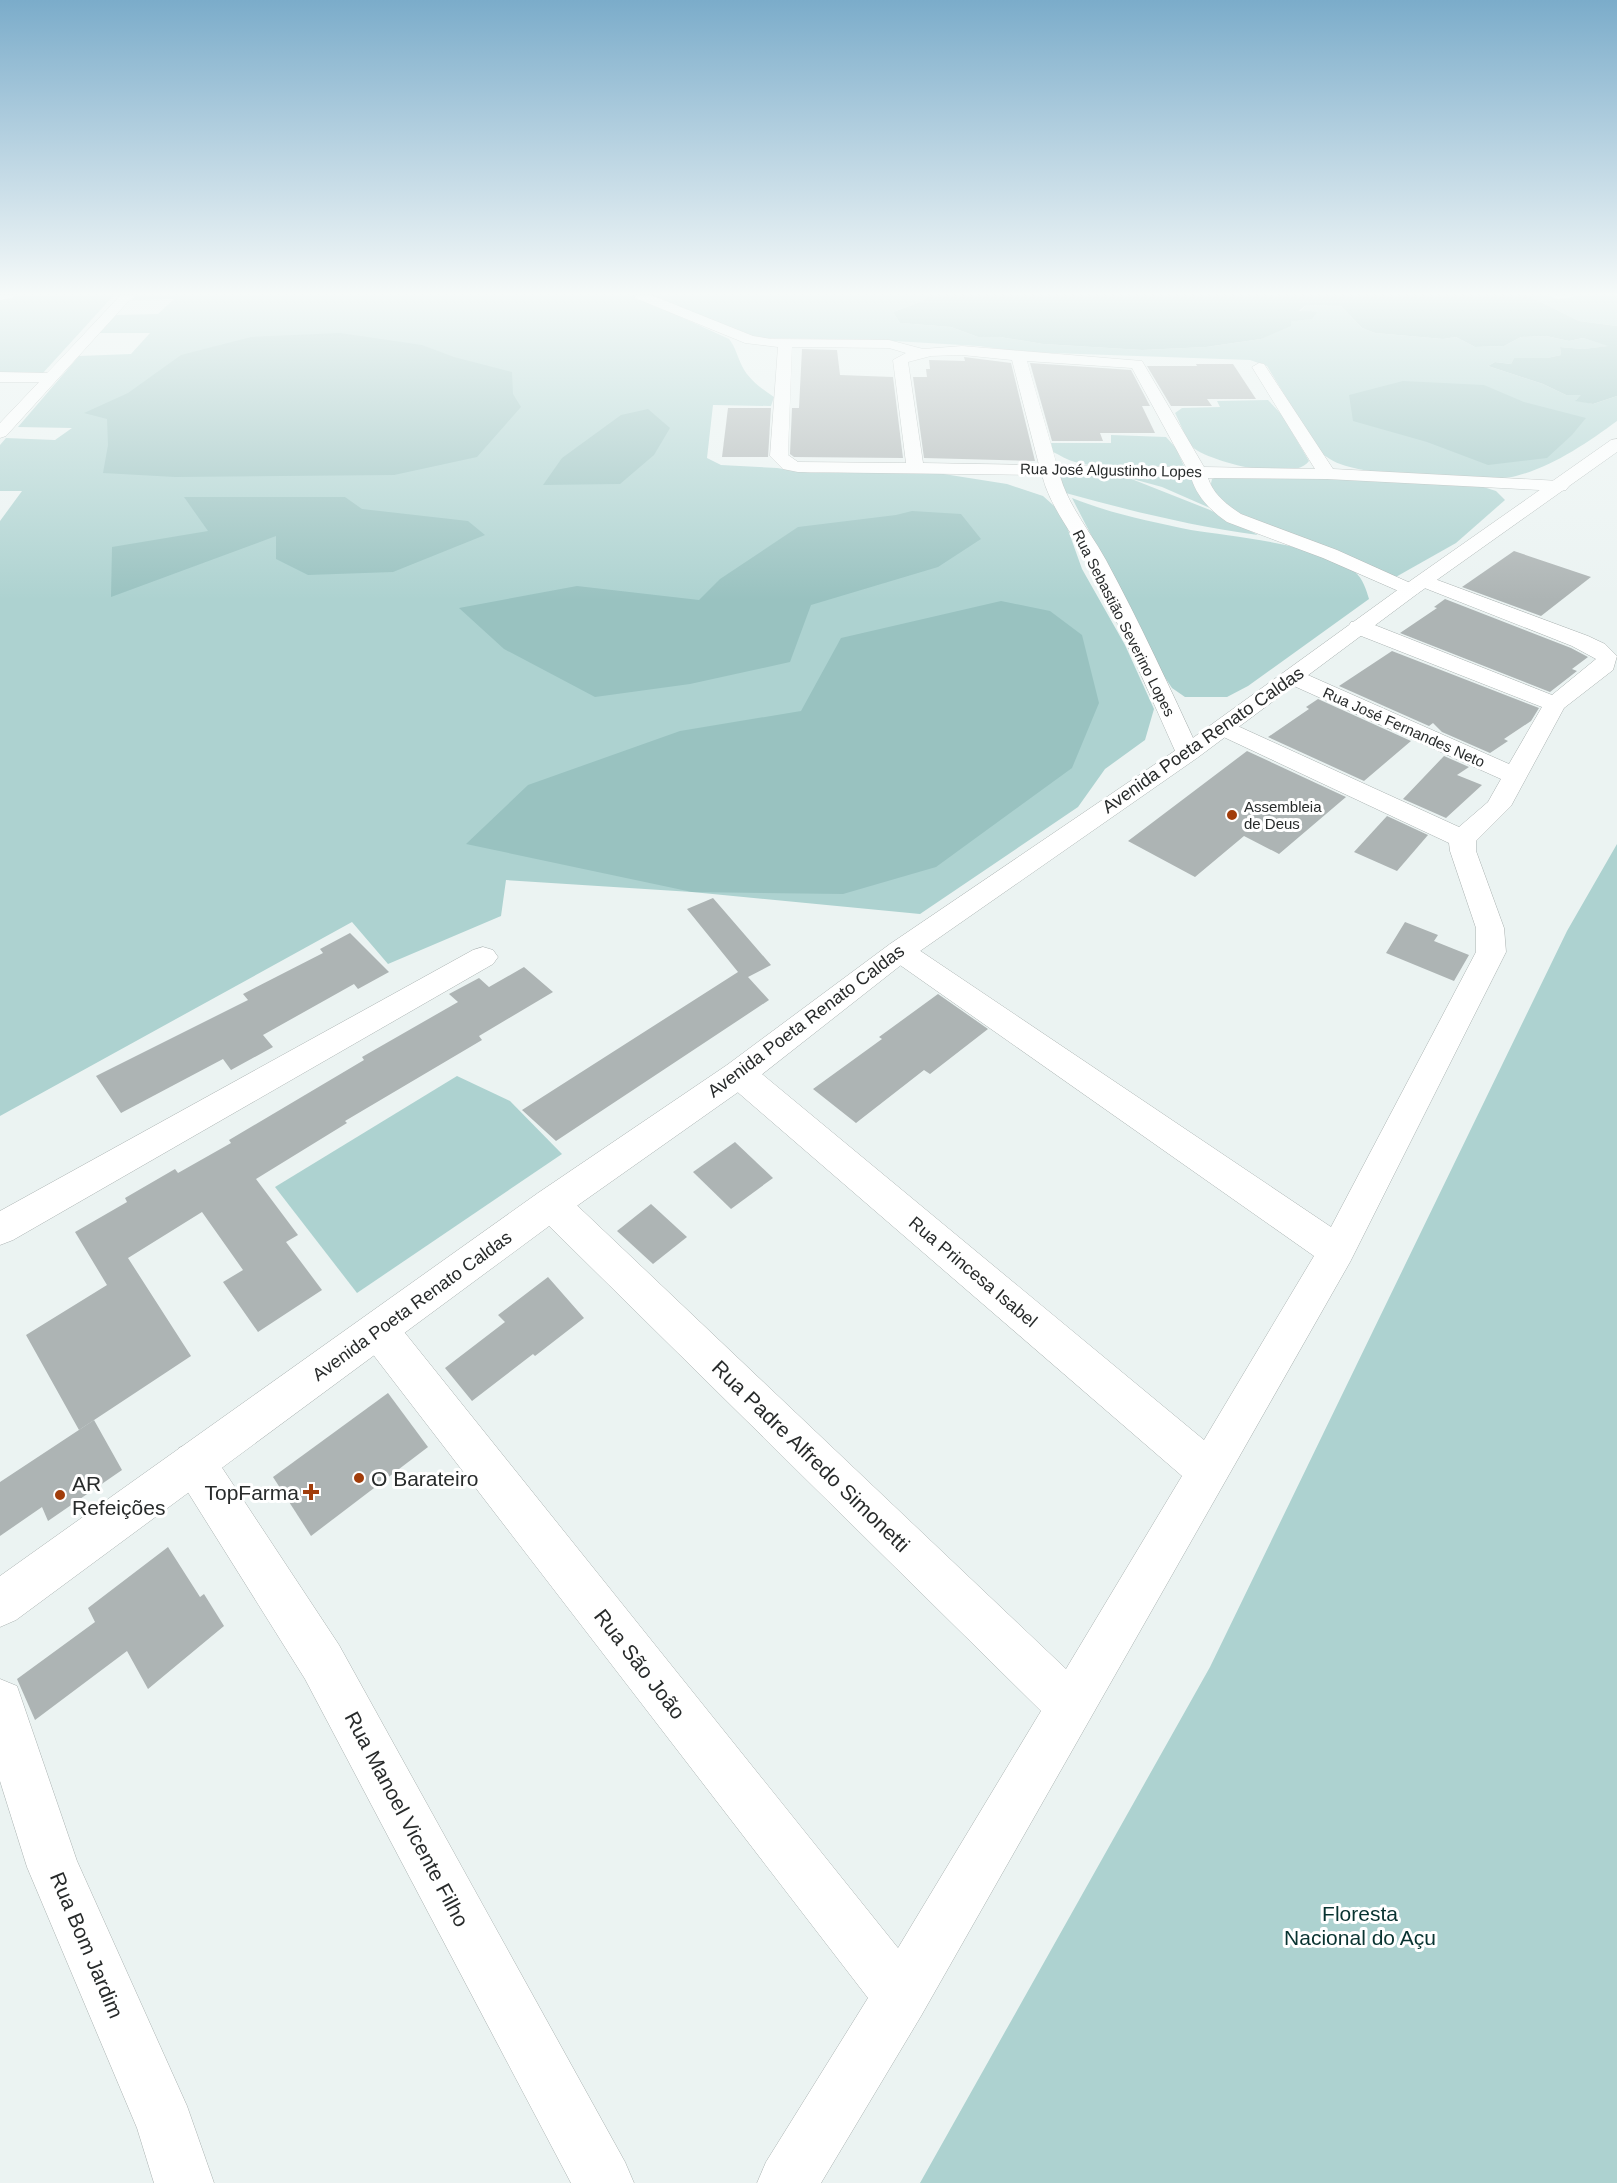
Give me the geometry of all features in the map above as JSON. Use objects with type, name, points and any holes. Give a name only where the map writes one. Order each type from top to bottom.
[{"type":"street","points":[[3,428],[32,397]]},
{"type":"street","name":"Rua José Algustinho Lopes","points":[[782,397],[779,456],[783,461],[798,467],[1327,474],[1560,486]]},
{"type":"street","points":[[905,397],[915,468]]},
{"type":"street","name":"Rua Sebastião Severino Lopes","points":[[1029,397],[1056,494],[1095,558],[1135,637],[1188,753]]},
{"type":"street","points":[[1156,397],[1198,472],[1203,489],[1218,507],[1234,518],[1598,649],[1607,658],[1605,665],[1555,704],[1498,806],[1462,839]]},
{"type":"street","points":[[1278,397],[1327,474]]},
{"type":"street","name":"Avenida Poeta Renato Caldas","points":[[0,1604],[551,1204],[739,1074],[900,951],[1188,753],[1417,585],[1617,444]]},
{"type":"street","points":[[1359,627],[1555,704]]},
{"type":"street","name":"Rua José Fernandes Neto","points":[[1293,677],[1515,776]]},
{"type":"street","points":[[1223,728],[1462,839]]},
{"type":"street","points":[[787,2183],[901,1996],[1337,1251],[1491,952],[1490,928],[1463,851],[1462,839]]},
{"type":"street","points":[[900,951],[1337,1251]]},
{"type":"street","points":[[0,1229],[483,957]]},
{"type":"street","name":"Rua Princesa Isabel","points":[[739,1074],[1207,1470]]},
{"type":"street","name":"Rua Padre Alfredo Simonetti","points":[[551,1204],[1071,1707]]},
{"type":"street","name":"Rua São João","points":[[378,1331],[901,1996]]},
{"type":"street","name":"Rua Manoel Vicente Filho","points":[[194,1463],[322,1662],[604,2183]]},
{"type":"street","name":"Rua Bom Jardim","points":[[0,1702],[53,1867],[166,2127],[184,2183]]},
{"type":"green space","points":[[44,397],[774,397],[771,406],[713,405],[707,458],[721,465],[777,468],[811,473],[931,472],[1007,484],[1043,496],[1062,513],[1082,569],[1125,645],[1154,709],[1145,740],[1105,769],[1078,807],[920,914],[692,892],[506,880],[501,916],[388,964],[352,922],[0,1116],[0,521],[22,491],[0,491],[0,445],[6,438],[55,440],[72,428],[18,427]]},
{"type":"green space","points":[[1286,397],[1580,397],[1576,400],[1593,404],[1617,397],[1617,421],[1556,460],[1516,476],[1483,479],[1383,473],[1345,466],[1333,461],[1318,450]]},
{"type":"green space","points":[[1268,400],[1282,415],[1309,461],[1300,467],[1271,471],[1236,465],[1205,454],[1192,446],[1175,413],[1182,408],[1220,407],[1217,401]]},
{"type":"green space","points":[[1111,435],[1166,437],[1176,448],[1184,466],[1145,470],[1086,464],[1072,461],[1053,452],[1051,443],[1111,443]]},
{"type":"green space","points":[[1088,472],[1125,477],[1189,473],[1210,508],[1162,487],[1129,478],[1210,510],[1258,535],[1159,517],[1062,492],[1056,475]]},
{"type":"green space","points":[[1223,475],[1474,484],[1496,491],[1505,500],[1456,543],[1394,578],[1235,515],[1210,488],[1212,479]]},
{"type":"green space","points":[[1072,498],[1146,520],[1191,530],[1276,543],[1321,555],[1340,562],[1355,572],[1362,581],[1369,599],[1248,686],[1227,697],[1185,697],[1172,688],[1164,676]]},
{"type":"green space","name":"Floresta Nacional do Açu","points":[[1617,844],[1617,2183],[920,2183],[1210,1667],[1567,931]]},
{"type":"green space","points":[[457,1076],[510,1101],[562,1154],[357,1293],[275,1187]]},
{"type":"shaded area","points":[[119,397],[515,397],[521,407],[477,457],[394,475],[175,477],[103,473],[108,445],[107,419],[84,413]]},
{"type":"shaded area","points":[[1349,397],[1512,397],[1586,418],[1572,435],[1547,458],[1488,465],[1427,442],[1353,421]]},
{"type":"shaded area","points":[[1579,397],[1614,397],[1593,404],[1575,401]]},
{"type":"shaded area","points":[[648,409],[670,428],[654,455],[620,484],[543,485],[562,458],[621,415]]},
{"type":"shaded area","points":[[184,497],[345,497],[362,509],[468,521],[485,535],[393,572],[308,575],[276,559],[276,536],[111,597],[112,547],[208,531]]},
{"type":"shaded area","points":[[912,511],[961,514],[981,539],[938,567],[811,605],[790,662],[690,684],[595,697],[504,649],[459,608],[577,586],[699,600],[720,579],[798,527]]},
{"type":"shaded area","points":[[1001,601],[1050,611],[1082,635],[1099,703],[1072,768],[936,867],[843,894],[692,892],[466,844],[528,785],[680,731],[801,711],[841,638]]},
{"type":"building","points":[[800,397],[895,397],[903,458],[794,457],[790,454],[792,408],[799,408]]},
{"type":"building","points":[[916,397],[1019,397],[1035,461],[924,458]]},
{"type":"building","points":[[1040,397],[1145,397],[1150,406],[1142,406],[1155,433],[1100,433],[1103,441],[1052,441]]},
{"type":"building","points":[[1166,397],[1255,397],[1256,399],[1207,399],[1212,406],[1171,406]]},
{"type":"building","points":[[728,408],[771,408],[768,457],[722,457]]},
{"type":"building","points":[[1514,551],[1591,577],[1541,616],[1462,587]]},
{"type":"building","points":[[1445,599],[1571,648],[1588,657],[1572,669],[1577,671],[1550,692],[1400,633],[1437,608],[1434,607]]},
{"type":"building","points":[[1392,651],[1539,708],[1531,721],[1504,739],[1508,741],[1490,753],[1442,732],[1433,723],[1429,726],[1339,686]]},
{"type":"building","points":[[1318,699],[1411,741],[1364,781],[1268,737],[1309,709],[1306,707]]},
{"type":"building","points":[[1247,751],[1346,797],[1279,854],[1244,836],[1195,877],[1128,841]]},
{"type":"building","points":[[1444,756],[1469,767],[1457,775],[1482,785],[1446,818],[1403,799]]},
{"type":"building","points":[[1387,816],[1428,835],[1397,871],[1354,852]]},
{"type":"building","points":[[713,898],[771,965],[748,977],[769,1000],[556,1141],[522,1110],[738,972],[687,909]]},
{"type":"building","points":[[1405,922],[1438,935],[1434,941],[1469,955],[1454,981],[1386,953]]},
{"type":"building","points":[[350,933],[389,972],[358,989],[354,984],[263,1035],[273,1047],[231,1070],[223,1059],[121,1113],[96,1076],[248,1000],[243,994],[323,953],[320,949]]},
{"type":"building","points":[[524,967],[553,992],[479,1036],[482,1040],[345,1121],[347,1123],[256,1179],[298,1235],[286,1242],[322,1290],[258,1332],[223,1282],[243,1270],[202,1212],[128,1258],[191,1356],[79,1430],[26,1335],[107,1285],[75,1232],[127,1202],[125,1198],[175,1169],[178,1173],[231,1143],[229,1140],[364,1060],[362,1057],[458,1002],[449,994],[479,978],[489,987]]},
{"type":"building","points":[[938,994],[988,1029],[930,1074],[924,1070],[856,1123],[813,1089],[882,1039],[879,1037]]},
{"type":"building","points":[[735,1142],[773,1178],[731,1209],[693,1172]]},
{"type":"building","points":[[651,1204],[687,1237],[653,1264],[617,1231]]},
{"type":"building","points":[[548,1277],[584,1318],[472,1401],[445,1368],[505,1322],[498,1315]]},
{"type":"building","name":"O Barateiro","points":[[388,1393],[428,1447],[311,1536],[273,1477]]},
{"type":"building","name":"AR Refeições","points":[[94,1420],[122,1470],[48,1521],[42,1507],[0,1536],[0,1482]]},
{"type":"building","points":[[168,1547],[200,1597],[204,1594],[224,1626],[148,1689],[127,1651],[35,1720],[17,1679],[95,1622],[88,1608]]},
{"type":"place","name":"Assembleia de Deus","points":[[1232,815]]},
{"type":"place","name":"O Barateiro","points":[[359,1478]]},
{"type":"place","name":"TopFarma","points":[[311,1492]]},
{"type":"place","name":"AR Refeições","points":[[60,1495]]}]
